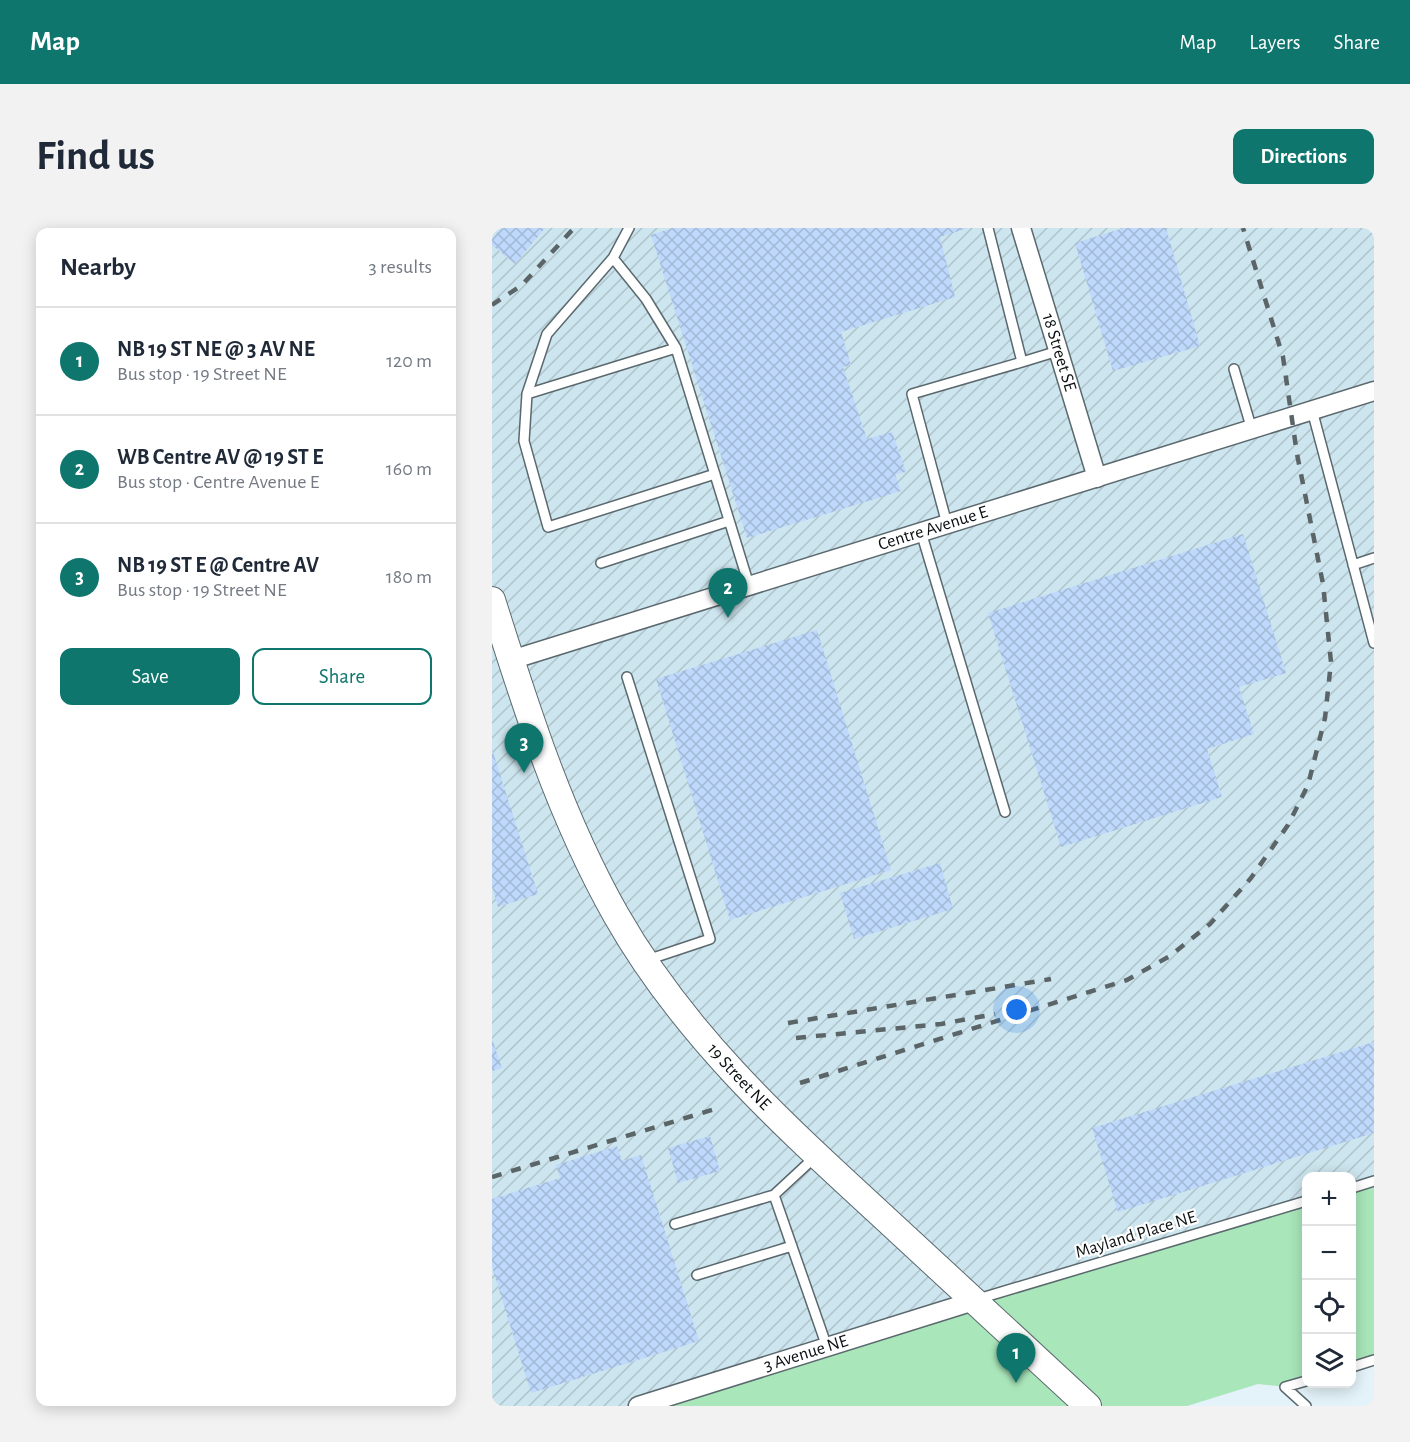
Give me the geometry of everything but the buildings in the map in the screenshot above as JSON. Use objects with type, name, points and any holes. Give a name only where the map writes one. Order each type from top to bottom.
[{"type":"street","name":"18 Street SE","points":[[1021,228],[1097,478]]},
{"type":"street","name":"Centre Avenue E","points":[[501,663],[1374,391]]},
{"type":"street","name":"19 Street NE","points":[[492,600],[501,663],[580,847],[617,916],[645,960],[717,1057],[771,1114],[1088,1406]]},
{"type":"street","name":"3 Avenue NE","points":[[638,1406],[974,1300]]},
{"type":"lane","points":[[629,228],[613,258],[547,334],[527,394],[524,441],[548,527],[715,474]]},
{"type":"lane","points":[[988,228],[1022,362]]},
{"type":"lane","points":[[613,258],[646,299],[676,348],[749,585]]},
{"type":"lane","points":[[527,394],[676,348]]},
{"type":"lane","points":[[947,524],[912,394],[1058,351]]},
{"type":"lane","points":[[1234,369],[1252,430]]},
{"type":"lane","points":[[1312,410],[1374,643]]},
{"type":"lane","points":[[601,563],[729,521]]},
{"type":"lane","points":[[921,532],[1005,812]]},
{"type":"lane","points":[[1353,565],[1374,558]]},
{"type":"lane","points":[[627,677],[710,939],[645,960]]},
{"type":"lane","points":[[675,1224],[774,1195],[817,1156]]},
{"type":"lane","points":[[1356,1187],[1374,1181]]},
{"type":"lane","points":[[774,1195],[827,1347]]},
{"type":"lane","name":"Mayland Place NE","points":[[974,1300],[1302,1202]]},
{"type":"lane","points":[[697,1275],[792,1246]]},
{"type":"lane","points":[[1356,1366],[1374,1360]]},
{"type":"lane","points":[[1302,1382],[1286,1387],[1306,1406]]},
{"type":"shaded area","points":[[492,228],[1374,228],[1374,1185],[1356,1190],[1356,1172],[1302,1172],[1302,1205],[638,1406],[492,1406]]},
{"type":"green space","points":[[1374,1185],[1374,1360],[1356,1366],[1356,1226],[1356,1190]]},
{"type":"green space","points":[[1302,1205],[1302,1382],[1286,1387],[1258,1384],[1187,1406],[638,1406]]},
{"type":"railway","points":[[492,305],[522,285],[574,228]]},
{"type":"railway","points":[[800,1083],[1127,980],[1170,956],[1210,924],[1251,878],[1288,825],[1308,785],[1325,718],[1331,662],[1323,584],[1297,454],[1283,357],[1243,228]]},
{"type":"railway","points":[[788,1023],[1051,979]]},
{"type":"railway","points":[[796,1038],[941,1024],[995,1014]]},
{"type":"railway","points":[[492,1177],[715,1109]]},
{"type":"place","name":"WB Centre AV @ 19 ST E","points":[[728,618]]},
{"type":"place","name":"NB 19 ST E @ Centre AV","points":[[524,773]]},
{"type":"place","name":"NB 19 ST NE @ 3 AV NE","points":[[1016,1383]]}]
